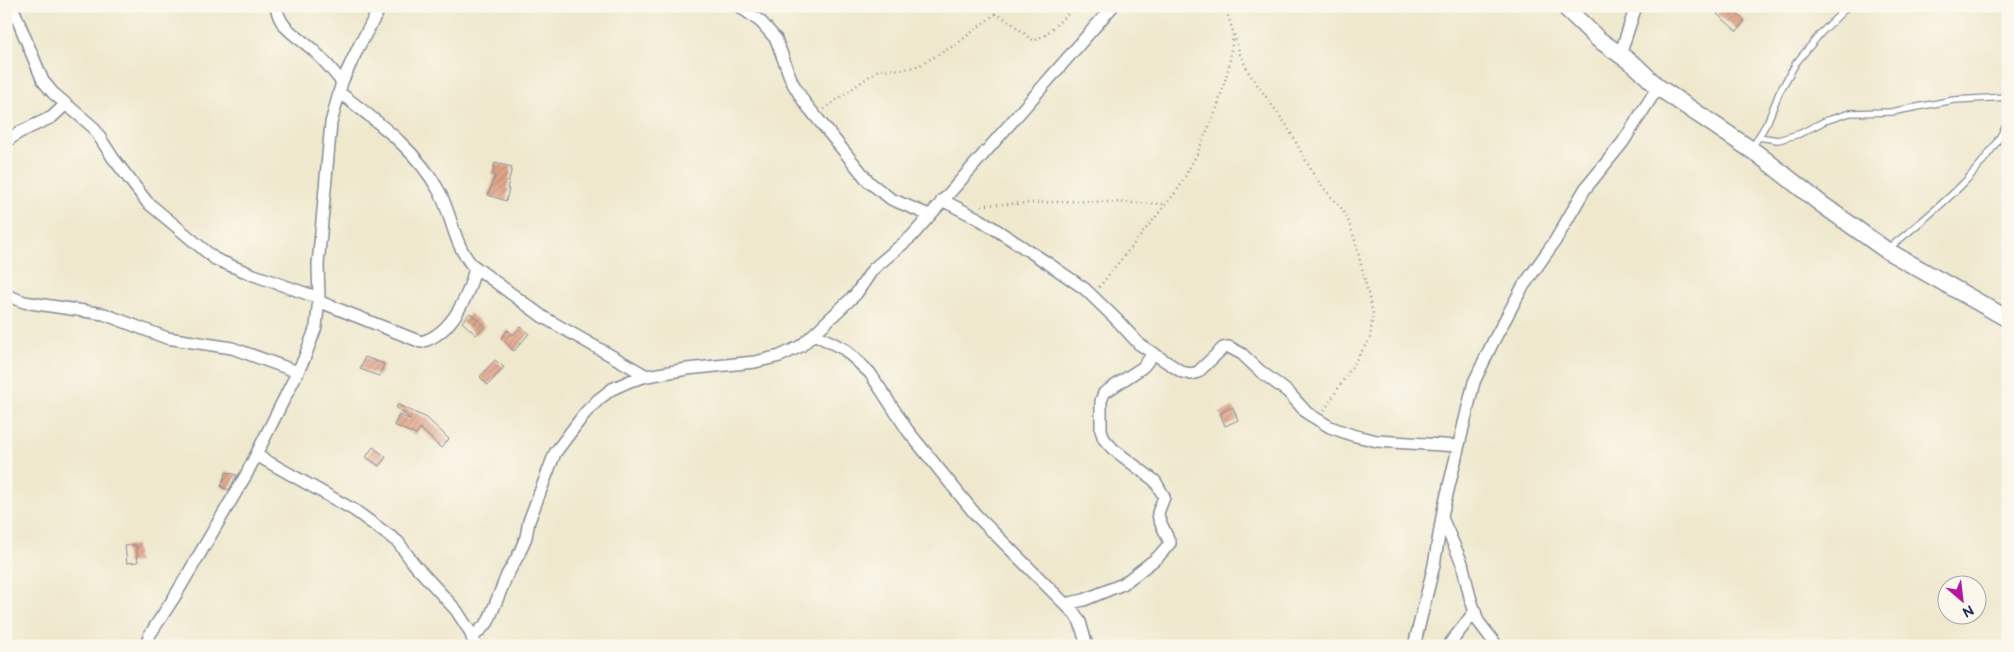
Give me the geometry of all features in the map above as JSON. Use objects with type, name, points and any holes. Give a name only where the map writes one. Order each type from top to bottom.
[{"type":"street","points":[[12,6],[43,81],[53,94],[93,127],[113,158],[147,202],[215,258],[421,342],[437,335],[450,322],[471,287],[475,268]]},
{"type":"street","points":[[276,6],[278,17],[292,34],[312,49],[341,87],[428,172],[448,209],[462,253],[475,268],[512,293],[543,318],[647,376]]},
{"type":"street","points":[[146,646],[149,636],[208,541],[256,455],[298,372],[316,327],[318,265],[332,123],[341,87],[359,46],[381,6]]},
{"type":"street","points":[[739,6],[761,22],[776,38],[792,82],[815,116],[869,182],[891,199],[929,215]]},
{"type":"street","points":[[256,455],[354,510],[398,542],[414,564],[456,610],[474,642],[488,622],[507,575],[519,554],[555,453],[585,413],[606,394],[630,381],[647,376],[755,362],[780,356],[801,346],[856,294],[874,269],[912,236],[1113,6]]},
{"type":"street","points":[[1564,6],[1598,39],[1636,66],[1658,87],[1754,144],[1820,202],[1886,250],[2008,320]]},
{"type":"street","points":[[1620,55],[1636,6]]},
{"type":"street","points":[[1414,646],[1434,566],[1442,518],[1474,382],[1522,288],[1554,241],[1585,189],[1623,142],[1658,87]]},
{"type":"street","points":[[6,142],[18,133],[52,117],[66,104]]},
{"type":"street","points":[[942,200],[981,220],[1049,264],[1092,296],[1139,344],[1182,372],[1191,374],[1198,372],[1223,348],[1229,347],[1235,349],[1288,392],[1307,412],[1330,427],[1352,436],[1378,441],[1458,446]]},
{"type":"street","points":[[6,295],[24,302],[104,314],[167,338],[232,348],[298,372]]},
{"type":"street","points":[[814,334],[844,349],[870,374],[908,431],[976,515],[1065,604],[1080,622],[1087,646]]},
{"type":"street","points":[[1065,604],[1084,600],[1123,584],[1158,557],[1170,544],[1158,513],[1164,497],[1162,492],[1155,481],[1113,449],[1104,439],[1101,430],[1101,401],[1104,393],[1143,367],[1154,353]]},
{"type":"street","points":[[1442,518],[1462,563],[1478,620],[1497,646]]},
{"type":"street","points":[[1448,646],[1475,611]]},
{"type":"lane","points":[[1754,144],[1768,121],[1779,93],[1796,63],[1821,33],[1848,6]]},
{"type":"lane","points":[[1754,144],[1799,134],[1825,121],[1850,113],[1908,110],[1954,100],[2008,97]]},
{"type":"lane","points":[[1886,250],[1944,203],[1990,154],[2008,122]]},
{"type":"path","points":[[815,116],[878,70],[906,69],[920,65],[958,43],[995,14],[1006,19],[1034,41],[1045,35],[1076,6]]},
{"type":"path","points":[[1225,6],[1240,54],[1249,73],[1287,126],[1316,179],[1332,196],[1348,220],[1367,289],[1372,314],[1370,338],[1319,420]]},
{"type":"path","points":[[1092,296],[1178,188],[1197,154],[1217,108],[1229,67],[1233,32]]},
{"type":"path","points":[[980,205],[1078,201],[1165,204]]},
{"type":"building","points":[[1723,6],[1728,6],[1745,21],[1737,31],[1717,14]]},
{"type":"building","points":[[495,163],[512,167],[506,201],[488,195],[495,176],[492,175]]},
{"type":"building","points":[[470,313],[485,326],[476,335],[462,322]]},
{"type":"building","points":[[521,327],[529,334],[514,351],[501,338],[508,330],[513,335]]},
{"type":"building","points":[[365,357],[384,364],[379,376],[360,369]]},
{"type":"building","points":[[495,360],[504,367],[488,385],[480,377]]},
{"type":"building","points":[[398,405],[427,418],[449,439],[441,448],[420,428],[416,435],[394,425],[399,415],[411,420],[396,407]]},
{"type":"building","points":[[1233,407],[1238,420],[1225,426],[1220,413]]},
{"type":"building","points":[[373,447],[386,457],[379,466],[366,457]]},
{"type":"building","points":[[226,472],[237,475],[229,490],[221,487]]},
{"type":"building","points":[[136,545],[138,562],[127,563],[125,546]]}]
